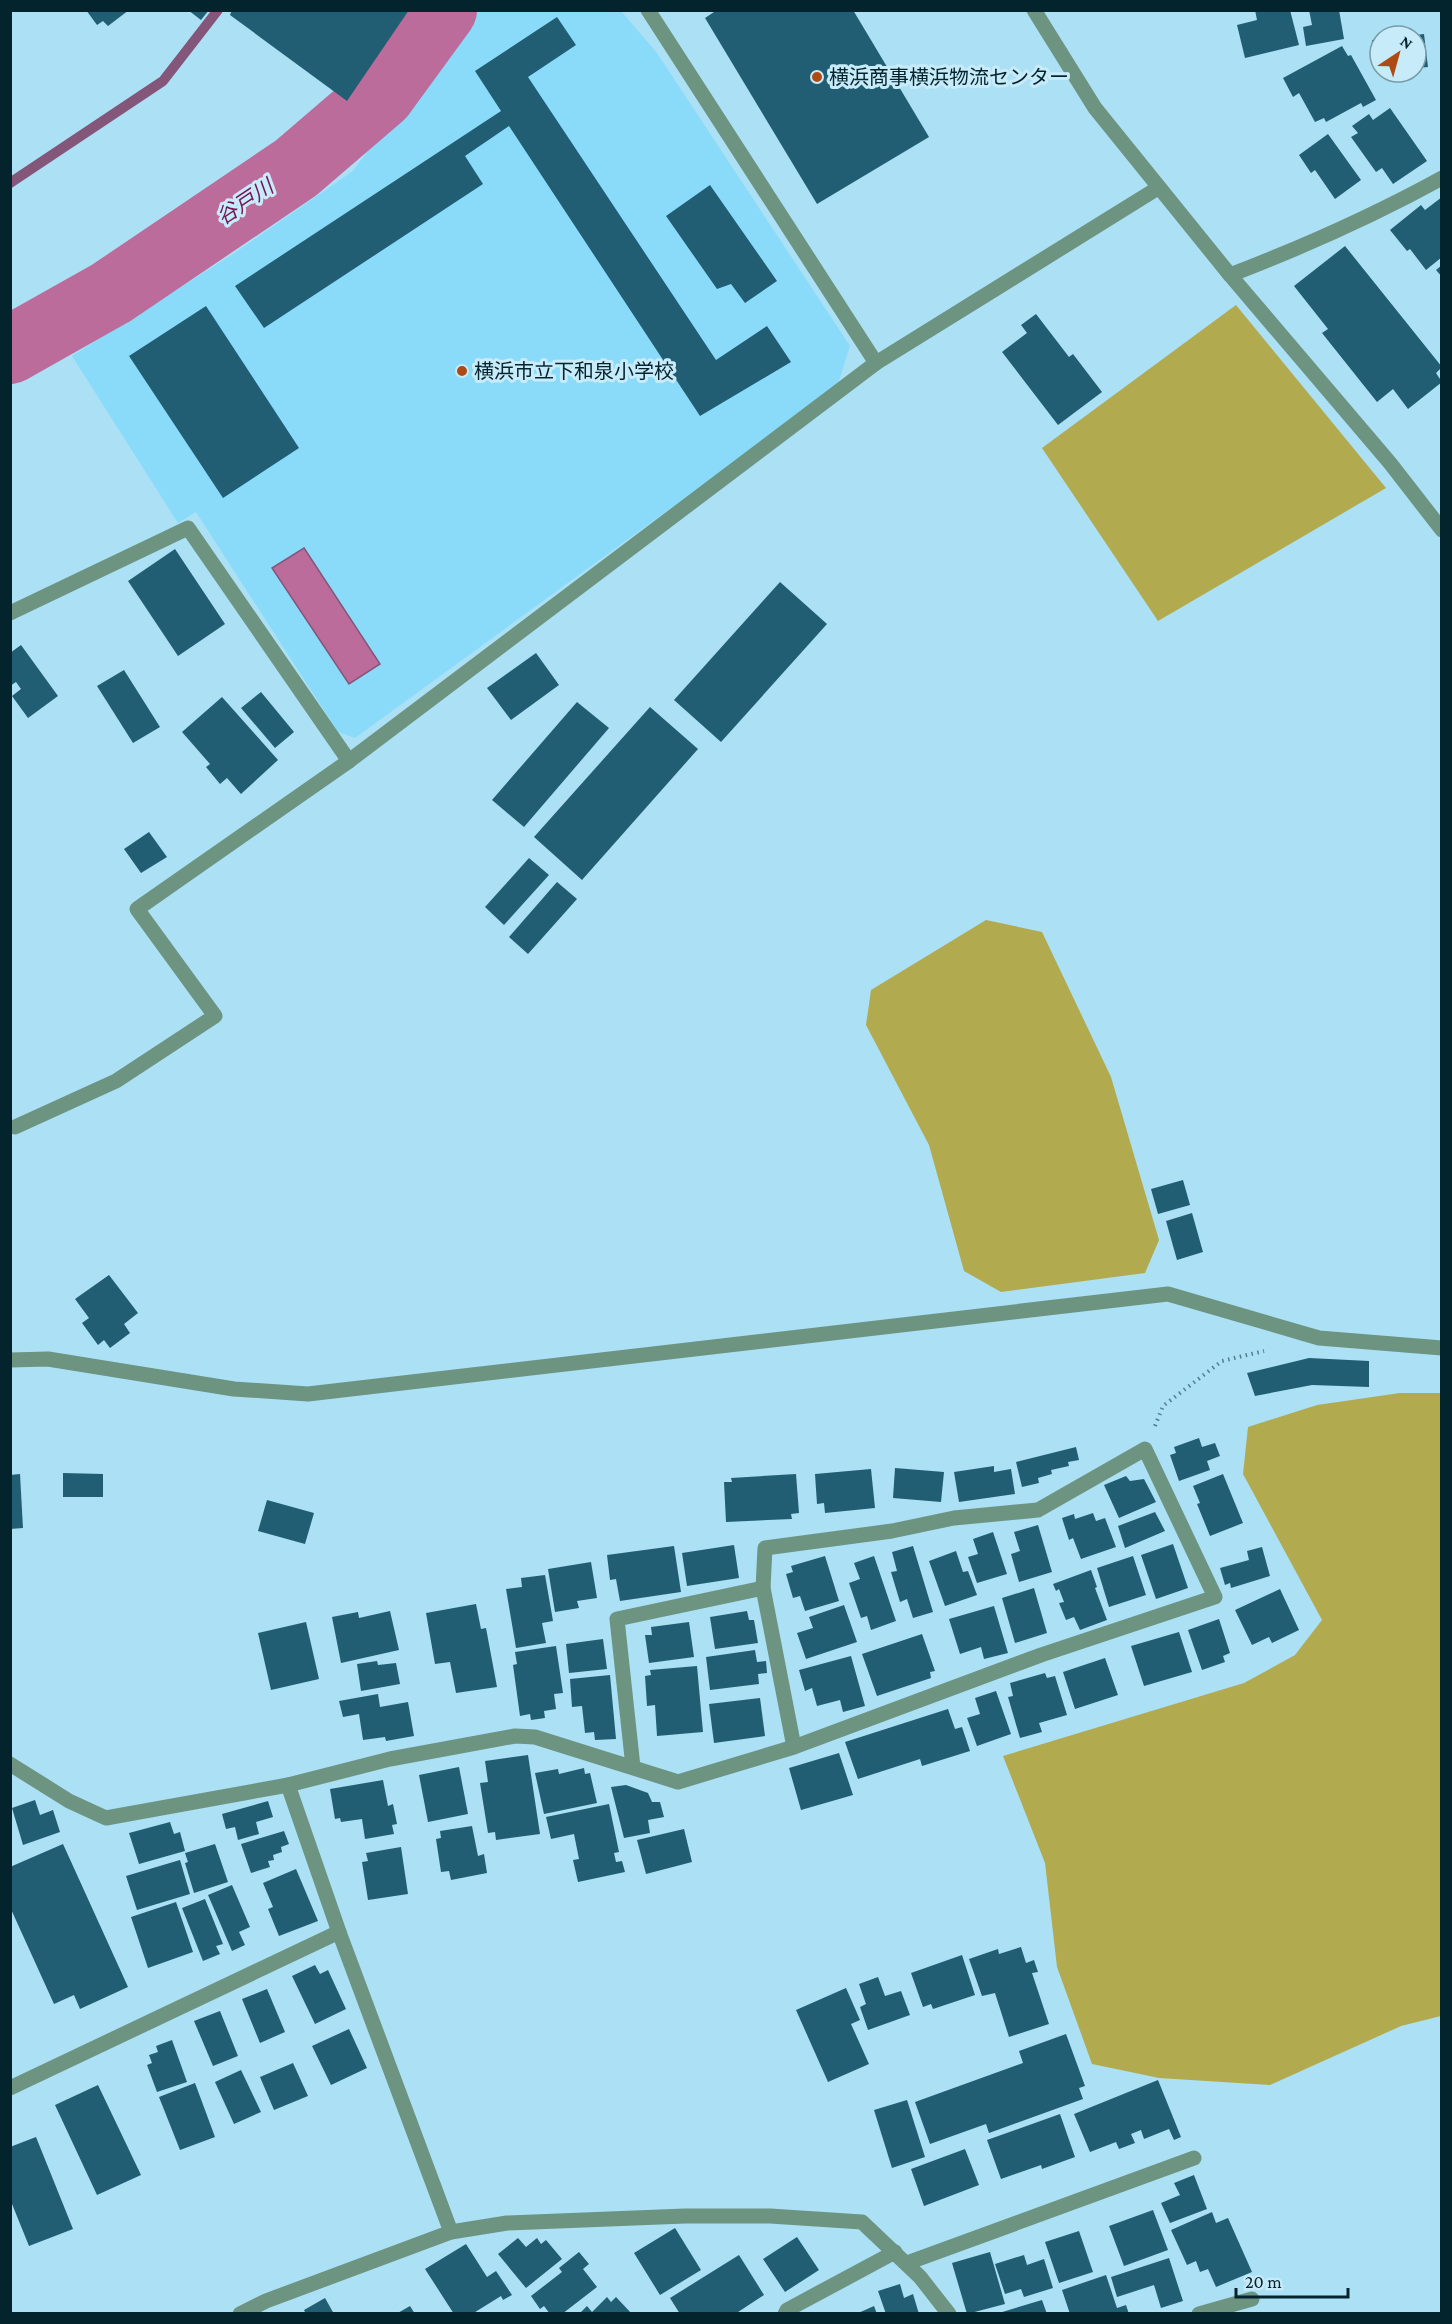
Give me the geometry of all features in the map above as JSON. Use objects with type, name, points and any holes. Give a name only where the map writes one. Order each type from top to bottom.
[{"type":"street","points":[[648,10],[876,363]]},
{"type":"street","points":[[1034,10],[1095,108],[1230,275],[1390,463],[1442,530]]},
{"type":"street","points":[[1230,275],[1300,248],[1391,206],[1442,178]]},
{"type":"street","points":[[15,1127],[116,1082],[215,1016],[137,909],[348,761],[876,363],[1158,188]]},
{"type":"street","points":[[10,613],[188,528],[348,761]]},
{"type":"street","points":[[10,1360],[48,1359],[234,1389],[308,1394],[1168,1294],[1318,1338],[1442,1348]]},
{"type":"street","points":[[10,1764],[69,1801],[106,1818],[288,1785],[390,1760],[515,1736],[535,1737],[678,1782],[794,1747],[1041,1654],[1215,1597],[1145,1449],[1038,1509],[954,1518],[892,1531],[765,1548],[763,1588],[794,1747]]},
{"type":"street","points":[[633,1767],[617,1619],[763,1588]]},
{"type":"street","points":[[288,1785],[339,1932],[451,2232]]},
{"type":"street","points":[[10,2088],[339,1932]]},
{"type":"street","points":[[907,2264],[1194,2158]]},
{"type":"street","points":[[240,2313],[269,2307],[451,2232],[507,2223],[685,2216],[771,2216],[862,2222],[907,2264],[949,2313]]},
{"type":"street","points":[[785,2313],[895,2252]]},
{"type":"street","points":[[1199,2313],[1252,2299]]},
{"type":"path","points":[[1145,1449],[1163,1406],[1222,1361],[1265,1351]]},
{"type":"shaded area","name":"横浜市立下和泉小学校","points":[[472,10],[621,11],[657,53],[850,346],[837,387],[355,738],[338,732],[196,512],[178,523],[72,356],[233,254],[353,171]]},
{"type":"shaded area","points":[[1236,305],[1386,488],[1158,621],[1042,448]]},
{"type":"shaded area","points":[[304,548],[380,664],[349,684],[272,568]]},
{"type":"shaded area","points":[[986,920],[1042,932],[1111,1077],[1159,1240],[1145,1273],[1001,1292],[964,1271],[929,1145],[866,1025],[871,990]]},
{"type":"shaded area","points":[[1400,1393],[1441,1393],[1441,2016],[1401,2026],[1270,2085],[1159,2078],[1092,2064],[1057,1967],[1045,1863],[1003,1756],[1244,1683],[1295,1655],[1322,1620],[1243,1474],[1248,1427],[1317,1405]]},
{"type":"building","points":[[86,10],[129,10],[108,26],[103,21],[97,25]]},
{"type":"building","points":[[188,10],[209,10],[201,20]]},
{"type":"building","points":[[232,10],[409,10],[347,101],[230,15]]},
{"type":"building","name":"横浜商事横浜物流センター","points":[[717,10],[853,10],[929,137],[817,204],[705,18]]},
{"type":"building","points":[[1255,10],[1290,10],[1299,45],[1245,58],[1237,25],[1257,20]]},
{"type":"building","points":[[1309,10],[1339,10],[1344,39],[1306,46],[1303,27],[1312,25]]},
{"type":"building","points":[[557,17],[576,45],[528,77],[716,360],[767,326],[791,362],[700,416],[509,126],[465,156],[483,184],[264,328],[235,286],[501,111],[475,71]]},
{"type":"building","points":[[1342,46],[1348,56],[1351,55],[1376,100],[1363,107],[1361,103],[1326,122],[1324,118],[1315,122],[1299,93],[1293,97],[1283,78]]},
{"type":"building","points":[[1390,108],[1427,161],[1393,184],[1382,168],[1376,172],[1351,137],[1358,133],[1352,126],[1369,114],[1373,120]]},
{"type":"building","points":[[1328,134],[1361,180],[1335,199],[1315,170],[1311,173],[1299,155]]},
{"type":"building","points":[[710,185],[777,281],[745,303],[731,284],[717,289],[666,216]]},
{"type":"building","points":[[1442,197],[1442,257],[1426,270],[1410,249],[1407,251],[1390,230],[1421,205],[1425,210]]},
{"type":"building","points":[[1345,246],[1442,367],[1436,373],[1442,382],[1408,409],[1393,389],[1377,402],[1322,333],[1328,329],[1294,286]]},
{"type":"building","points":[[1442,265],[1442,277],[1436,270]]},
{"type":"building","points":[[206,306],[299,448],[223,498],[129,356]]},
{"type":"building","points":[[1036,314],[1069,357],[1073,354],[1102,392],[1058,425],[1002,352],[1027,333],[1021,325]]},
{"type":"building","points":[[175,549],[225,624],[178,656],[128,581]]},
{"type":"building","points":[[780,582],[827,624],[721,742],[674,700]]},
{"type":"building","points":[[21,645],[58,696],[28,718],[12,696],[21,689],[16,682],[10,686],[10,653]]},
{"type":"building","points":[[536,653],[559,685],[511,720],[487,688]]},
{"type":"building","points":[[124,670],[160,727],[133,743],[97,686]]},
{"type":"building","points":[[261,692],[294,732],[275,748],[241,708]]},
{"type":"building","points":[[222,697],[278,760],[241,794],[227,778],[220,784],[206,767],[210,764],[182,732]]},
{"type":"building","points":[[577,702],[609,728],[524,827],[492,800]]},
{"type":"building","points":[[650,707],[698,749],[582,880],[534,837]]},
{"type":"building","points":[[149,832],[167,857],[141,873],[124,849]]},
{"type":"building","points":[[529,858],[549,875],[504,925],[485,907]]},
{"type":"building","points":[[557,882],[577,899],[528,954],[509,937]]},
{"type":"building","points":[[1183,1180],[1190,1205],[1158,1214],[1151,1189]]},
{"type":"building","points":[[1192,1213],[1203,1252],[1177,1260],[1166,1221]]},
{"type":"building","points":[[109,1275],[138,1313],[124,1324],[130,1333],[110,1348],[104,1340],[98,1345],[82,1323],[89,1318],[75,1299]]},
{"type":"building","points":[[1309,1358],[1369,1361],[1369,1387],[1312,1385],[1255,1396],[1247,1373]]},
{"type":"building","points":[[1199,1438],[1202,1447],[1215,1443],[1220,1456],[1207,1461],[1210,1470],[1179,1481],[1170,1455],[1176,1453],[1174,1447]]},
{"type":"building","points":[[1076,1447],[1079,1460],[1068,1462],[1069,1466],[1051,1470],[1052,1474],[1038,1478],[1039,1483],[1022,1487],[1016,1462]]},
{"type":"building","points":[[994,1466],[994,1472],[1011,1469],[1015,1494],[959,1502],[954,1472]]},
{"type":"building","points":[[895,1468],[944,1472],[941,1502],[893,1498]]},
{"type":"building","points":[[871,1469],[875,1508],[825,1513],[824,1503],[817,1504],[815,1474]]},
{"type":"building","points":[[63,1473],[103,1474],[103,1497],[63,1497]]},
{"type":"building","points":[[20,1474],[23,1528],[10,1529],[10,1475]]},
{"type":"building","points":[[796,1474],[799,1513],[791,1514],[792,1519],[726,1522],[724,1482],[732,1482],[731,1478]]},
{"type":"building","points":[[1223,1474],[1243,1523],[1210,1536],[1197,1504],[1200,1503],[1193,1486]]},
{"type":"building","points":[[1126,1476],[1130,1481],[1144,1479],[1156,1502],[1119,1518],[1104,1485]]},
{"type":"building","points":[[267,1500],[314,1513],[305,1544],[258,1531]]},
{"type":"building","points":[[1155,1512],[1165,1531],[1125,1548],[1118,1526]]},
{"type":"building","points":[[1093,1513],[1096,1521],[1105,1518],[1116,1547],[1081,1559],[1073,1538],[1069,1540],[1062,1518],[1074,1514],[1075,1519]]},
{"type":"building","points":[[1038,1525],[1052,1572],[1019,1582],[1011,1554],[1020,1551],[1014,1532]]},
{"type":"building","points":[[993,1532],[1007,1574],[977,1583],[968,1557],[978,1554],[973,1539]]},
{"type":"building","points":[[1173,1544],[1188,1588],[1156,1599],[1141,1555]]},
{"type":"building","points":[[734,1545],[739,1578],[687,1586],[682,1553]]},
{"type":"building","points":[[674,1546],[681,1592],[620,1601],[616,1579],[610,1580],[607,1555]]},
{"type":"building","points":[[913,1546],[933,1612],[913,1618],[907,1599],[900,1602],[891,1572],[897,1571],[892,1552]]},
{"type":"building","points":[[1262,1547],[1270,1576],[1231,1588],[1230,1583],[1225,1585],[1220,1568],[1249,1560],[1247,1551]]},
{"type":"building","points":[[956,1551],[963,1572],[968,1571],[977,1595],[945,1606],[929,1561]]},
{"type":"building","points":[[825,1556],[839,1601],[805,1611],[800,1596],[793,1598],[786,1574],[793,1572],[791,1566]]},
{"type":"building","points":[[874,1556],[896,1621],[871,1630],[867,1616],[861,1618],[849,1583],[860,1579],[854,1563]]},
{"type":"building","points":[[1133,1556],[1146,1595],[1109,1607],[1097,1568]]},
{"type":"building","points":[[591,1562],[597,1598],[577,1601],[579,1608],[555,1612],[548,1569]]},
{"type":"building","points":[[1091,1570],[1107,1620],[1080,1630],[1074,1617],[1066,1620],[1059,1603],[1064,1602],[1059,1589],[1056,1591],[1053,1584]]},
{"type":"building","points":[[545,1575],[553,1621],[542,1623],[546,1643],[516,1648],[506,1589],[522,1587],[521,1578]]},
{"type":"building","points":[[1034,1588],[1047,1633],[1015,1643],[1002,1598]]},
{"type":"building","points":[[1280,1589],[1299,1630],[1272,1643],[1269,1637],[1252,1645],[1235,1610]]},
{"type":"building","points":[[476,1604],[481,1629],[486,1628],[497,1687],[456,1693],[450,1662],[435,1664],[426,1613]]},
{"type":"building","points":[[844,1605],[857,1642],[806,1659],[797,1633],[813,1628],[809,1617]]},
{"type":"building","points":[[994,1606],[1008,1653],[984,1659],[981,1647],[960,1654],[949,1619]]},
{"type":"building","points":[[390,1611],[399,1650],[341,1663],[332,1617],[358,1612],[359,1618]]},
{"type":"building","points":[[747,1611],[749,1620],[754,1620],[758,1643],[715,1649],[710,1617]]},
{"type":"building","points":[[1219,1619],[1230,1653],[1223,1656],[1225,1662],[1202,1670],[1188,1630]]},
{"type":"building","points":[[306,1622],[319,1679],[271,1690],[258,1633]]},
{"type":"building","points":[[689,1622],[694,1657],[649,1663],[645,1635],[652,1635],[651,1627]]},
{"type":"building","points":[[1179,1632],[1192,1672],[1144,1686],[1131,1646]]},
{"type":"building","points":[[922,1634],[935,1671],[930,1672],[931,1678],[877,1696],[862,1654]]},
{"type":"building","points":[[603,1639],[607,1669],[569,1673],[566,1644]]},
{"type":"building","points":[[556,1646],[563,1693],[554,1694],[556,1709],[544,1711],[545,1718],[531,1720],[530,1714],[520,1716],[513,1665],[517,1664],[515,1652]]},
{"type":"building","points":[[755,1650],[757,1662],[766,1661],[767,1673],[758,1674],[759,1684],[710,1690],[706,1657]]},
{"type":"building","points":[[851,1656],[865,1706],[843,1712],[840,1700],[817,1706],[812,1688],[805,1691],[799,1670]]},
{"type":"building","points":[[1105,1658],[1118,1695],[1075,1709],[1063,1672]]},
{"type":"building","points":[[377,1661],[378,1665],[396,1663],[400,1684],[361,1691],[357,1664]]},
{"type":"building","points":[[697,1666],[703,1732],[657,1736],[655,1705],[647,1706],[645,1676],[651,1675],[650,1670]]},
{"type":"building","points":[[1045,1673],[1047,1678],[1055,1676],[1067,1715],[1039,1723],[1042,1732],[1020,1738],[1008,1697],[1013,1696],[1010,1683]]},
{"type":"building","points":[[610,1675],[616,1739],[595,1740],[594,1732],[585,1733],[582,1706],[572,1707],[570,1679]]},
{"type":"building","points":[[996,1691],[1011,1734],[977,1746],[967,1718],[980,1714],[975,1698]]},
{"type":"building","points":[[378,1694],[380,1707],[408,1702],[414,1736],[386,1741],[385,1737],[363,1740],[359,1714],[343,1717],[339,1701]]},
{"type":"building","points":[[760,1698],[765,1736],[714,1743],[709,1704]]},
{"type":"building","points":[[948,1709],[955,1729],[962,1727],[970,1751],[922,1766],[920,1759],[858,1779],[845,1742]]},
{"type":"building","points":[[839,1753],[853,1795],[801,1810],[789,1768]]},
{"type":"building","points":[[528,1755],[540,1834],[496,1840],[495,1832],[488,1833],[480,1783],[488,1782],[485,1761]]},
{"type":"building","points":[[459,1767],[468,1814],[428,1822],[419,1775]]},
{"type":"building","points":[[584,1768],[585,1774],[590,1773],[597,1803],[544,1814],[535,1773],[558,1769],[559,1774]]},
{"type":"building","points":[[383,1780],[388,1806],[393,1804],[397,1824],[392,1825],[394,1834],[365,1839],[362,1819],[341,1822],[340,1818],[335,1819],[330,1789]]},
{"type":"building","points":[[626,1785],[648,1793],[652,1802],[660,1802],[664,1817],[648,1820],[650,1833],[624,1838],[611,1787]]},
{"type":"building","points":[[35,1800],[40,1815],[53,1810],[60,1832],[23,1845],[12,1808]]},
{"type":"building","points":[[268,1801],[273,1817],[256,1822],[259,1834],[238,1840],[235,1827],[226,1829],[222,1814]]},
{"type":"building","points":[[609,1804],[619,1852],[614,1853],[616,1862],[622,1861],[625,1872],[578,1882],[573,1860],[579,1859],[574,1834],[551,1839],[546,1817]]},
{"type":"building","points":[[170,1822],[174,1834],[180,1832],[185,1851],[139,1864],[129,1833]]},
{"type":"building","points":[[472,1826],[478,1856],[484,1854],[487,1873],[451,1880],[449,1871],[441,1872],[436,1839],[441,1838],[440,1831]]},
{"type":"building","points":[[684,1829],[692,1862],[646,1874],[637,1840]]},
{"type":"building","points":[[284,1831],[289,1844],[281,1847],[282,1852],[273,1855],[274,1860],[268,1861],[270,1867],[251,1873],[241,1844]]},
{"type":"building","points":[[63,1844],[128,1987],[80,2009],[74,1995],[54,2004],[10,1907],[10,1867]]},
{"type":"building","points":[[215,1844],[228,1882],[194,1893],[185,1863],[188,1862],[185,1853]]},
{"type":"building","points":[[401,1847],[408,1894],[368,1900],[362,1862],[368,1861],[366,1853]]},
{"type":"building","points":[[180,1860],[190,1894],[137,1910],[126,1876]]},
{"type":"building","points":[[296,1869],[318,1921],[279,1936],[268,1909],[273,1907],[263,1883]]},
{"type":"building","points":[[232,1885],[250,1927],[239,1932],[245,1945],[232,1951],[208,1895]]},
{"type":"building","points":[[205,1899],[223,1944],[216,1946],[220,1954],[203,1961],[182,1908]]},
{"type":"building","points":[[176,1902],[193,1952],[148,1968],[131,1917]]},
{"type":"building","points":[[1021,1947],[1026,1963],[1034,1960],[1038,1972],[1032,1973],[1049,2024],[1009,2037],[995,1993],[982,1996],[969,1959],[998,1949],[999,1954]]},
{"type":"building","points":[[962,1955],[975,1995],[933,2009],[931,2004],[923,2007],[911,1973]]},
{"type":"building","points":[[315,1965],[320,1974],[328,1970],[346,2009],[315,2024],[292,1976]]},
{"type":"building","points":[[878,1977],[885,1996],[901,1991],[910,2015],[868,2030],[860,2007],[866,2004],[859,1984]]},
{"type":"building","points":[[846,1988],[860,2020],[851,2024],[869,2064],[828,2082],[796,2010]]},
{"type":"building","points":[[267,1989],[285,2032],[260,2043],[242,1999]]},
{"type":"building","points":[[220,2011],[238,2056],[213,2066],[194,2021]]},
{"type":"building","points":[[349,2029],[367,2068],[331,2085],[312,2046]]},
{"type":"building","points":[[1066,2034],[1085,2086],[1079,2088],[1083,2099],[989,2133],[986,2124],[930,2144],[915,2102],[1023,2063],[1019,2051]]},
{"type":"building","points":[[172,2040],[187,2082],[157,2092],[147,2065],[152,2063],[149,2055],[158,2052],[156,2046]]},
{"type":"building","points":[[293,2063],[308,2096],[274,2110],[260,2077]]},
{"type":"building","points":[[241,2070],[261,2112],[234,2124],[215,2082]]},
{"type":"building","points":[[1158,2080],[1181,2137],[1174,2140],[1169,2129],[1144,2139],[1141,2130],[1131,2134],[1135,2143],[1119,2149],[1116,2142],[1090,2152],[1074,2114]]},
{"type":"building","points":[[195,2083],[215,2137],[180,2150],[159,2097]]},
{"type":"building","points":[[98,2085],[141,2175],[97,2195],[55,2105]]},
{"type":"building","points":[[907,2100],[925,2157],[892,2168],[874,2110]]},
{"type":"building","points":[[1060,2114],[1075,2157],[1042,2169],[1041,2165],[1001,2179],[987,2140]]},
{"type":"building","points":[[36,2137],[73,2229],[29,2246],[10,2199],[10,2147]]},
{"type":"building","points":[[965,2149],[979,2185],[924,2206],[911,2169]]},
{"type":"building","points":[[1194,2175],[1207,2209],[1170,2223],[1161,2203],[1180,2195],[1174,2183]]},
{"type":"building","points":[[1153,2210],[1168,2250],[1124,2266],[1109,2226]]},
{"type":"building","points":[[1212,2212],[1216,2223],[1228,2218],[1252,2272],[1216,2287],[1208,2269],[1200,2272],[1196,2261],[1187,2265],[1171,2230]]},
{"type":"building","points":[[675,2228],[701,2270],[660,2295],[634,2253]]},
{"type":"building","points":[[1079,2231],[1093,2272],[1059,2283],[1045,2242]]},
{"type":"building","points":[[797,2237],[819,2270],[785,2292],[763,2259]]},
{"type":"building","points":[[518,2238],[526,2247],[537,2238],[541,2244],[546,2240],[562,2259],[526,2288],[498,2254]]},
{"type":"building","points":[[466,2244],[487,2277],[496,2271],[512,2295],[503,2300],[501,2296],[472,2314],[454,2314],[425,2269]]},
{"type":"building","points":[[579,2252],[589,2264],[583,2269],[597,2287],[562,2314],[550,2314],[544,2306],[540,2309],[531,2296],[562,2272],[559,2268]]},
{"type":"building","points":[[990,2252],[1005,2304],[967,2314],[952,2263]]},
{"type":"building","points":[[739,2255],[764,2295],[735,2314],[680,2314],[670,2298]]},
{"type":"building","points":[[1024,2255],[1027,2265],[1044,2259],[1053,2288],[1024,2297],[1021,2289],[1005,2294],[995,2264]]},
{"type":"building","points":[[1169,2258],[1183,2301],[1161,2308],[1154,2285],[1117,2297],[1111,2277]]},
{"type":"building","points":[[1106,2275],[1117,2308],[1126,2305],[1129,2314],[1070,2314],[1062,2290]]},
{"type":"building","points":[[900,2284],[904,2298],[913,2294],[919,2314],[886,2314],[878,2291]]},
{"type":"building","points":[[607,2297],[611,2302],[616,2297],[632,2314],[579,2314],[587,2306],[592,2312]]},
{"type":"building","points":[[325,2298],[334,2314],[306,2314],[304,2310]]},
{"type":"building","points":[[1042,2300],[1047,2314],[999,2314],[999,2313]]},
{"type":"building","points":[[410,2306],[415,2314],[396,2314]]},
{"type":"building","points":[[874,2306],[877,2314],[856,2314]]},
{"type":"waterway","points":[[10,183],[163,81],[218,10]]},
{"type":"waterway","name":"谷戸川","points":[[10,350],[111,293],[296,168],[381,95],[443,10]]},
{"type":"place","name":"横浜商事横浜物流センター","points":[[817,77]]},
{"type":"place","name":"横浜市立下和泉小学校","points":[[462,371]]}]
